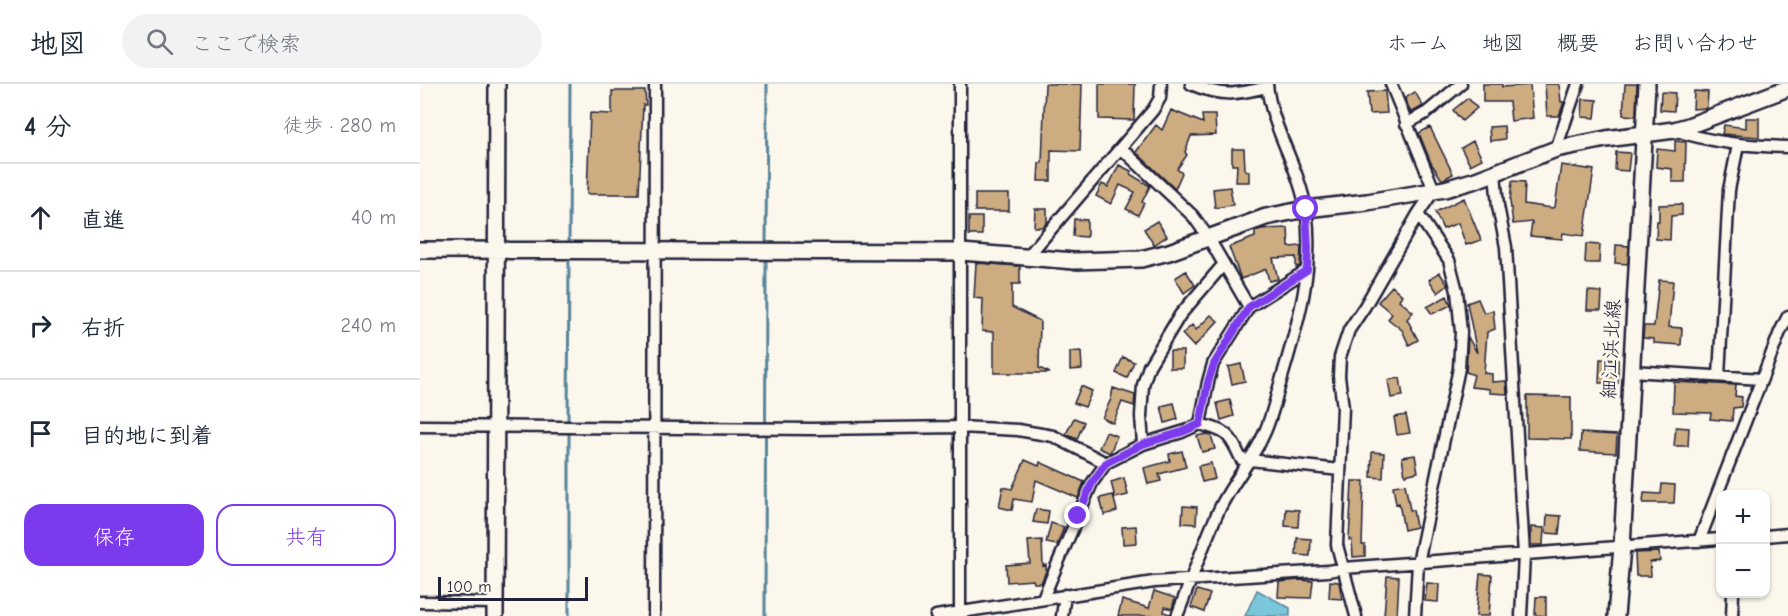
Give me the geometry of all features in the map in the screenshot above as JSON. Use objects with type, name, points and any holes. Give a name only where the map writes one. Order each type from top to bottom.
[{"type":"street","points":[[420,602],[495,609],[497,84]]},
{"type":"street","points":[[654,616],[655,84]]},
{"type":"street","points":[[960,84],[960,614]]},
{"type":"street","points":[[1028,256],[1154,110],[1160,98],[1161,84]]},
{"type":"street","points":[[1177,616],[1218,510],[1264,435],[1284,372],[1305,292],[1308,248],[1306,209],[1276,123],[1267,85],[1243,93],[1212,93],[1191,84]]},
{"type":"street","points":[[1391,84],[1434,190]]},
{"type":"street","points":[[1406,124],[1426,114],[1461,84]]},
{"type":"street","points":[[1556,149],[1578,84]]},
{"type":"street","name":"細江浜北線","points":[[1616,616],[1622,547],[1647,84]]},
{"type":"street","points":[[420,250],[961,252],[1074,261],[1141,259],[1169,252],[1266,217],[1445,189],[1495,173],[1556,149],[1644,132],[1674,130],[1788,88]]},
{"type":"street","points":[[1674,130],[1738,145],[1788,147]]},
{"type":"street","points":[[1719,376],[1729,190],[1738,145]]},
{"type":"street","points":[[1122,149],[1193,216],[1249,307]]},
{"type":"street","points":[[1495,173],[1498,206],[1506,247],[1524,555],[1521,616]]},
{"type":"street","points":[[1356,616],[1337,545],[1343,408],[1339,376],[1340,357],[1349,330],[1434,190]]},
{"type":"street","points":[[1415,616],[1418,563],[1459,368],[1461,332],[1457,291],[1449,260],[1418,214]]},
{"type":"street","points":[[1143,444],[1141,416],[1143,385],[1149,366],[1180,315],[1223,265]]},
{"type":"street","points":[[1200,424],[1214,364],[1249,307],[1307,270]]},
{"type":"street","points":[[1699,540],[1788,316]]},
{"type":"street","points":[[1631,371],[1762,379]]},
{"type":"street","points":[[1043,598],[1092,483],[1106,463],[1143,444],[1200,424],[1223,430],[1232,439],[1241,459],[1249,462],[1340,471]]},
{"type":"street","points":[[420,426],[960,427],[1018,430],[1053,436],[1106,463]]},
{"type":"street","points":[[1770,536],[1788,534]]},
{"type":"street","points":[[936,616],[1125,586],[1191,579],[1214,580],[1328,572],[1344,568],[1716,539]]},
{"type":"street","points":[[1062,616],[1065,595]]},
{"type":"street","points":[[1732,616],[1733,598]]},
{"type":"water","points":[[1257,590],[1290,608],[1290,616],[1245,616]]},
{"type":"building","points":[[1045,84],[1082,84],[1080,151],[1051,150],[1051,181],[1038,181],[1039,163],[1042,163]]},
{"type":"building","points":[[1099,84],[1135,84],[1134,120],[1099,119]]},
{"type":"building","points":[[1483,84],[1502,84],[1502,87],[1530,85],[1533,118],[1511,121],[1509,102],[1483,102]]},
{"type":"building","points":[[1545,84],[1559,84],[1561,102],[1564,102],[1559,116],[1547,116]]},
{"type":"building","points":[[1625,84],[1637,84],[1636,116],[1623,115]]},
{"type":"building","points":[[612,91],[645,91],[646,105],[643,105],[639,194],[587,194],[590,113],[612,114]]},
{"type":"building","points":[[1385,91],[1387,113],[1369,114],[1367,92]]},
{"type":"building","points":[[1694,91],[1708,92],[1707,108],[1693,109]]},
{"type":"building","points":[[1415,92],[1423,106],[1411,113],[1405,98]]},
{"type":"building","points":[[1661,92],[1675,93],[1674,111],[1660,110]]},
{"type":"building","points":[[1468,98],[1477,108],[1462,121],[1453,110]]},
{"type":"building","points":[[1583,99],[1597,100],[1595,118],[1582,117]]},
{"type":"building","points":[[1171,110],[1203,123],[1202,115],[1215,115],[1216,135],[1191,136],[1185,152],[1187,155],[1177,169],[1182,173],[1175,189],[1136,152],[1156,125],[1162,130]]},
{"type":"building","points":[[1746,118],[1759,118],[1759,137],[1722,134],[1724,125],[1746,128]]},
{"type":"building","points":[[1504,126],[1505,139],[1490,141],[1489,127]]},
{"type":"building","points":[[1430,127],[1453,174],[1442,180],[1431,163],[1419,133]]},
{"type":"building","points":[[1473,141],[1482,159],[1470,165],[1461,148]]},
{"type":"building","points":[[1675,141],[1686,142],[1685,182],[1672,182],[1672,169],[1656,167],[1657,149],[1675,151]]},
{"type":"building","points":[[1232,149],[1244,149],[1245,170],[1249,171],[1249,182],[1236,182],[1237,165],[1232,165]]},
{"type":"building","points":[[1616,152],[1630,153],[1628,171],[1615,170]]},
{"type":"building","points":[[1119,165],[1150,186],[1138,215],[1126,209],[1135,192],[1120,185],[1111,204],[1096,196],[1102,184],[1108,187]]},
{"type":"building","points":[[1561,165],[1594,170],[1584,236],[1563,233],[1562,239],[1530,236],[1532,222],[1513,224],[1510,201],[1512,181],[1525,182],[1524,204],[1552,208],[1555,207]]},
{"type":"building","points":[[1230,187],[1233,205],[1215,208],[1213,189]]},
{"type":"building","points":[[975,194],[1009,194],[1009,211],[975,211]]},
{"type":"building","points":[[1464,198],[1481,240],[1466,245],[1458,223],[1443,229],[1435,212]]},
{"type":"building","points":[[1682,204],[1682,215],[1671,216],[1670,240],[1656,239],[1659,205]]},
{"type":"building","points":[[1035,209],[1047,209],[1047,222],[1043,227],[1034,227]]},
{"type":"building","points":[[969,217],[982,217],[982,235],[969,235]]},
{"type":"building","points":[[1074,219],[1087,220],[1087,237],[1073,236]]},
{"type":"building","points":[[1157,221],[1167,236],[1154,245],[1144,229]]},
{"type":"building","points":[[1288,228],[1289,247],[1301,246],[1300,266],[1296,267],[1296,257],[1273,258],[1278,279],[1269,281],[1266,269],[1241,279],[1229,247],[1255,237],[1255,231],[1261,229]]},
{"type":"building","points":[[1586,244],[1600,245],[1599,263],[1585,263]]},
{"type":"building","points":[[1616,245],[1629,246],[1628,264],[1615,263]]},
{"type":"building","points":[[976,263],[1020,266],[1020,284],[1012,284],[1012,307],[1040,321],[1039,368],[1050,373],[994,373],[994,332],[982,331],[983,299],[974,298]]},
{"type":"building","points":[[1186,271],[1195,285],[1184,293],[1175,278]]},
{"type":"building","points":[[1439,272],[1448,285],[1438,293],[1429,280]]},
{"type":"building","points":[[1659,280],[1673,281],[1669,327],[1682,328],[1681,345],[1654,343],[1654,339],[1643,338],[1644,326],[1654,326]]},
{"type":"building","points":[[1392,286],[1402,295],[1399,300],[1413,312],[1407,319],[1418,340],[1409,345],[1402,330],[1388,319],[1392,314],[1378,302]]},
{"type":"building","points":[[1588,291],[1602,292],[1601,310],[1587,310]]},
{"type":"building","points":[[1447,296],[1451,305],[1432,314],[1427,307]]},
{"type":"building","points":[[1478,299],[1484,313],[1493,310],[1495,329],[1487,332],[1484,373],[1492,374],[1492,382],[1506,381],[1507,394],[1490,393],[1490,389],[1471,387],[1474,375],[1466,372],[1468,337],[1477,353],[1467,303]]},
{"type":"building","points":[[1211,315],[1218,321],[1194,347],[1182,334],[1192,325],[1196,330]]},
{"type":"building","points":[[1081,351],[1082,369],[1070,370],[1070,352]]},
{"type":"building","points":[[1170,351],[1183,351],[1183,368],[1170,368]]},
{"type":"building","points":[[1123,357],[1134,362],[1127,378],[1116,373]]},
{"type":"building","points":[[1600,359],[1618,360],[1618,383],[1599,383]]},
{"type":"building","points":[[1241,364],[1245,381],[1232,384],[1228,367]]},
{"type":"building","points":[[1400,378],[1403,396],[1391,398],[1388,380]]},
{"type":"building","points":[[1674,382],[1736,385],[1735,396],[1742,397],[1741,407],[1733,408],[1732,421],[1710,419],[1711,413],[1673,412]]},
{"type":"building","points":[[1081,386],[1092,391],[1085,407],[1074,403]]},
{"type":"building","points":[[1113,388],[1135,395],[1134,406],[1122,402],[1113,423],[1102,418],[1111,399]]},
{"type":"building","points":[[1527,396],[1571,397],[1571,439],[1527,438]]},
{"type":"building","points":[[1230,400],[1234,416],[1221,420],[1217,403]]},
{"type":"building","points":[[1174,403],[1178,419],[1165,423],[1161,406]]},
{"type":"building","points":[[1406,415],[1410,433],[1397,435],[1394,417]]},
{"type":"building","points":[[1074,418],[1084,422],[1077,439],[1066,434]]},
{"type":"building","points":[[1676,427],[1689,428],[1688,446],[1674,446]]},
{"type":"building","points":[[1106,432],[1117,436],[1110,453],[1099,448]]},
{"type":"building","points":[[1581,433],[1617,435],[1616,453],[1580,451]]},
{"type":"building","points":[[1211,435],[1215,449],[1202,452],[1197,436]]},
{"type":"building","points":[[1182,451],[1186,467],[1159,474],[1161,481],[1148,484],[1144,468],[1170,461],[1169,454]]},
{"type":"building","points":[[1372,452],[1384,453],[1383,478],[1371,477]]},
{"type":"building","points":[[1415,455],[1418,472],[1405,475],[1402,457]]},
{"type":"building","points":[[1025,460],[1039,466],[1040,462],[1084,482],[1078,498],[1036,480],[1032,502],[1014,499],[1012,510],[999,507],[1003,487],[1012,489]]},
{"type":"building","points":[[1211,463],[1215,479],[1202,482],[1198,466]]},
{"type":"building","points":[[1124,478],[1128,495],[1115,498],[1111,482]]},
{"type":"building","points":[[1352,481],[1364,481],[1362,545],[1365,545],[1365,556],[1353,557],[1352,540],[1349,540]]},
{"type":"building","points":[[1405,484],[1416,527],[1404,530],[1393,486]]},
{"type":"building","points":[[1662,484],[1675,485],[1674,503],[1643,503],[1644,493],[1661,494]]},
{"type":"building","points":[[1113,495],[1117,511],[1104,515],[1100,498]]},
{"type":"building","points":[[1183,506],[1197,507],[1196,524],[1182,523]]},
{"type":"building","points":[[1036,509],[1049,511],[1047,524],[1033,522]]},
{"type":"building","points":[[1286,509],[1299,510],[1298,527],[1285,526]]},
{"type":"building","points":[[1547,515],[1561,516],[1559,534],[1546,533]]},
{"type":"building","points":[[1051,523],[1064,527],[1057,545],[1046,543]]},
{"type":"building","points":[[1136,526],[1137,543],[1123,544],[1122,527]]},
{"type":"building","points":[[1531,527],[1544,528],[1543,545],[1531,545]]},
{"type":"building","points":[[1297,538],[1311,539],[1310,556],[1296,555]]},
{"type":"building","points":[[1042,540],[1043,566],[1046,565],[1046,571],[1041,583],[1034,583],[1033,580],[1007,582],[1006,565],[1030,563],[1028,541]]},
{"type":"building","points":[[1659,552],[1660,561],[1650,562],[1651,576],[1636,576],[1635,553]]},
{"type":"building","points":[[1480,574],[1492,575],[1489,616],[1476,616]]},
{"type":"building","points":[[1387,576],[1399,577],[1397,616],[1384,616]]},
{"type":"building","points":[[1313,581],[1311,598],[1278,597],[1279,582]]},
{"type":"building","points":[[1330,581],[1339,582],[1342,599],[1329,598]]},
{"type":"building","points":[[1427,583],[1439,584],[1438,602],[1425,601]]},
{"type":"building","points":[[1197,590],[1210,594],[1204,612],[1191,607]]},
{"type":"building","points":[[1154,591],[1175,598],[1172,609],[1165,607],[1164,612],[1170,616],[1118,616],[1122,600],[1149,608]]},
{"type":"building","points":[[1536,597],[1546,597],[1546,616],[1535,615]]},
{"type":"waterway","points":[[569,247],[570,84]]},
{"type":"waterway","points":[[766,247],[767,84]]},
{"type":"waterway","points":[[568,424],[569,257]]},
{"type":"waterway","points":[[765,616],[766,257]]},
{"type":"waterway","points":[[569,431],[569,616]]},
{"type":"route","points":[[1078,516],[1092,483],[1106,463],[1143,444],[1200,424],[1214,364],[1249,307],[1307,270],[1306,209]]}]
